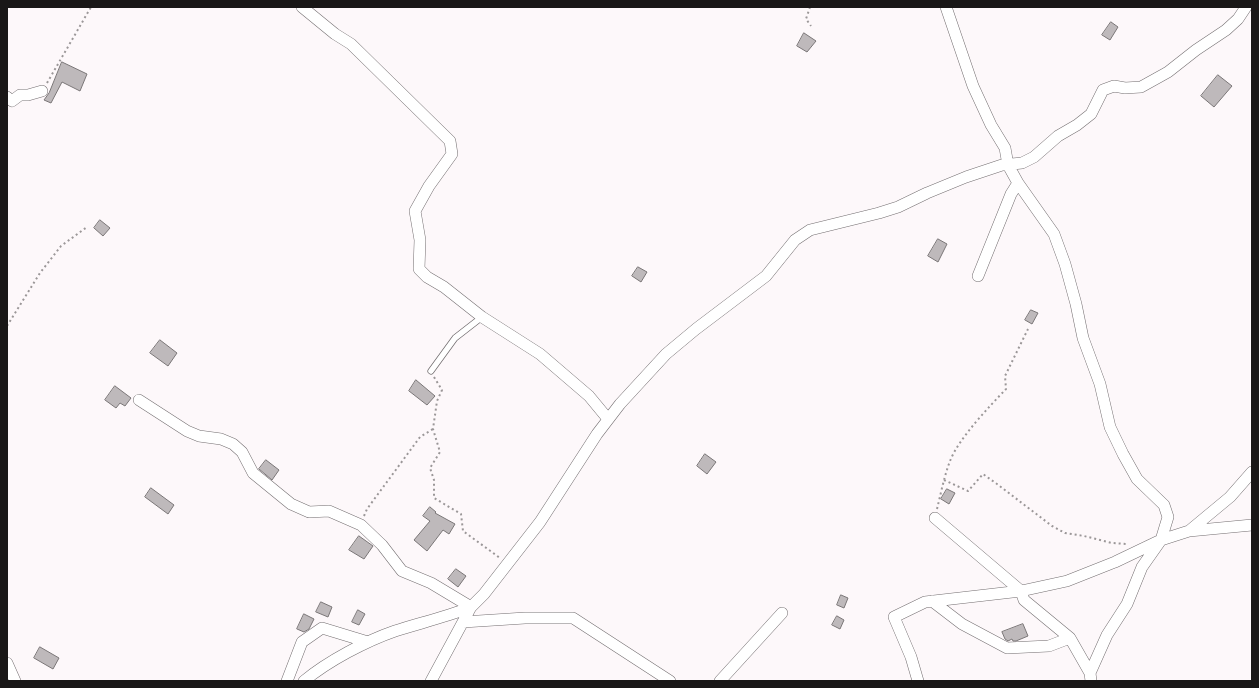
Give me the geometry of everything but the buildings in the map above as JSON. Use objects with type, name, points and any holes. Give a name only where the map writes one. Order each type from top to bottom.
[{"type":"street","points":[[302,7],[335,34],[351,44],[450,141],[452,154],[429,186],[416,211],[420,240],[420,269],[427,277],[444,287],[482,317],[540,354],[589,396],[608,418]]},
{"type":"street","points":[[946,7],[973,86],[991,125],[1005,148],[1008,165],[1018,183],[1054,234],[1065,264],[1076,304],[1083,338],[1100,384],[1110,427],[1137,479],[1164,505],[1168,517],[1161,540],[1142,567],[1128,604],[1107,635],[1090,677]]},
{"type":"street","points":[[431,681],[471,607],[484,594],[540,522],[608,418],[666,354],[696,329],[766,276],[795,240],[810,230],[898,207],[966,177],[1002,165],[1022,163],[1034,157],[1058,136],[1077,125],[1091,114],[1102,90],[1114,86],[1125,88],[1141,87],[1168,72],[1196,50],[1226,30],[1238,19],[1246,7]]},
{"type":"street","points":[[7,97],[12,101],[20,95],[28,95],[42,91]]},
{"type":"street","points":[[978,276],[1011,194],[1018,183]]},
{"type":"street","points":[[139,400],[187,431],[200,436],[221,439],[233,444],[242,452],[253,473],[291,504],[309,512],[329,511],[360,525],[382,545],[402,571],[432,583],[471,607]]},
{"type":"street","points":[[1189,530],[1230,497],[1252,472]]},
{"type":"street","points":[[936,518],[1021,591],[1024,600],[1070,638],[1090,677]]},
{"type":"street","points":[[918,681],[911,657],[894,617],[925,602],[1021,591],[1067,581],[1115,562],[1161,540],[1189,530],[1252,525]]},
{"type":"street","points":[[932,601],[962,624],[1007,648],[1049,646],[1070,638]]},
{"type":"street","points":[[304,681],[313,673],[368,642],[471,607]]},
{"type":"street","points":[[720,681],[782,612]]},
{"type":"street","points":[[463,622],[525,618],[573,618],[670,681]]},
{"type":"street","points":[[287,681],[302,642],[322,628],[368,642]]},
{"type":"street","points":[[7,663],[15,681]]},
{"type":"lane","points":[[431,371],[456,338],[482,317]]},
{"type":"path","points":[[42,91],[91,7]]},
{"type":"path","points":[[810,7],[806,19],[811,26]]},
{"type":"path","points":[[7,326],[40,273],[61,246],[87,227]]},
{"type":"path","points":[[936,518],[950,460],[958,445],[1006,389],[1005,376],[1028,329]]},
{"type":"path","points":[[431,371],[442,390],[437,402],[433,429],[440,452],[430,468],[434,480],[434,498],[461,514],[463,531],[508,564]]},
{"type":"path","points":[[360,525],[367,509],[420,437],[433,429]]},
{"type":"path","points":[[944,480],[968,491],[983,474],[1052,526],[1064,533],[1112,543],[1131,544],[1144,548]]}]
